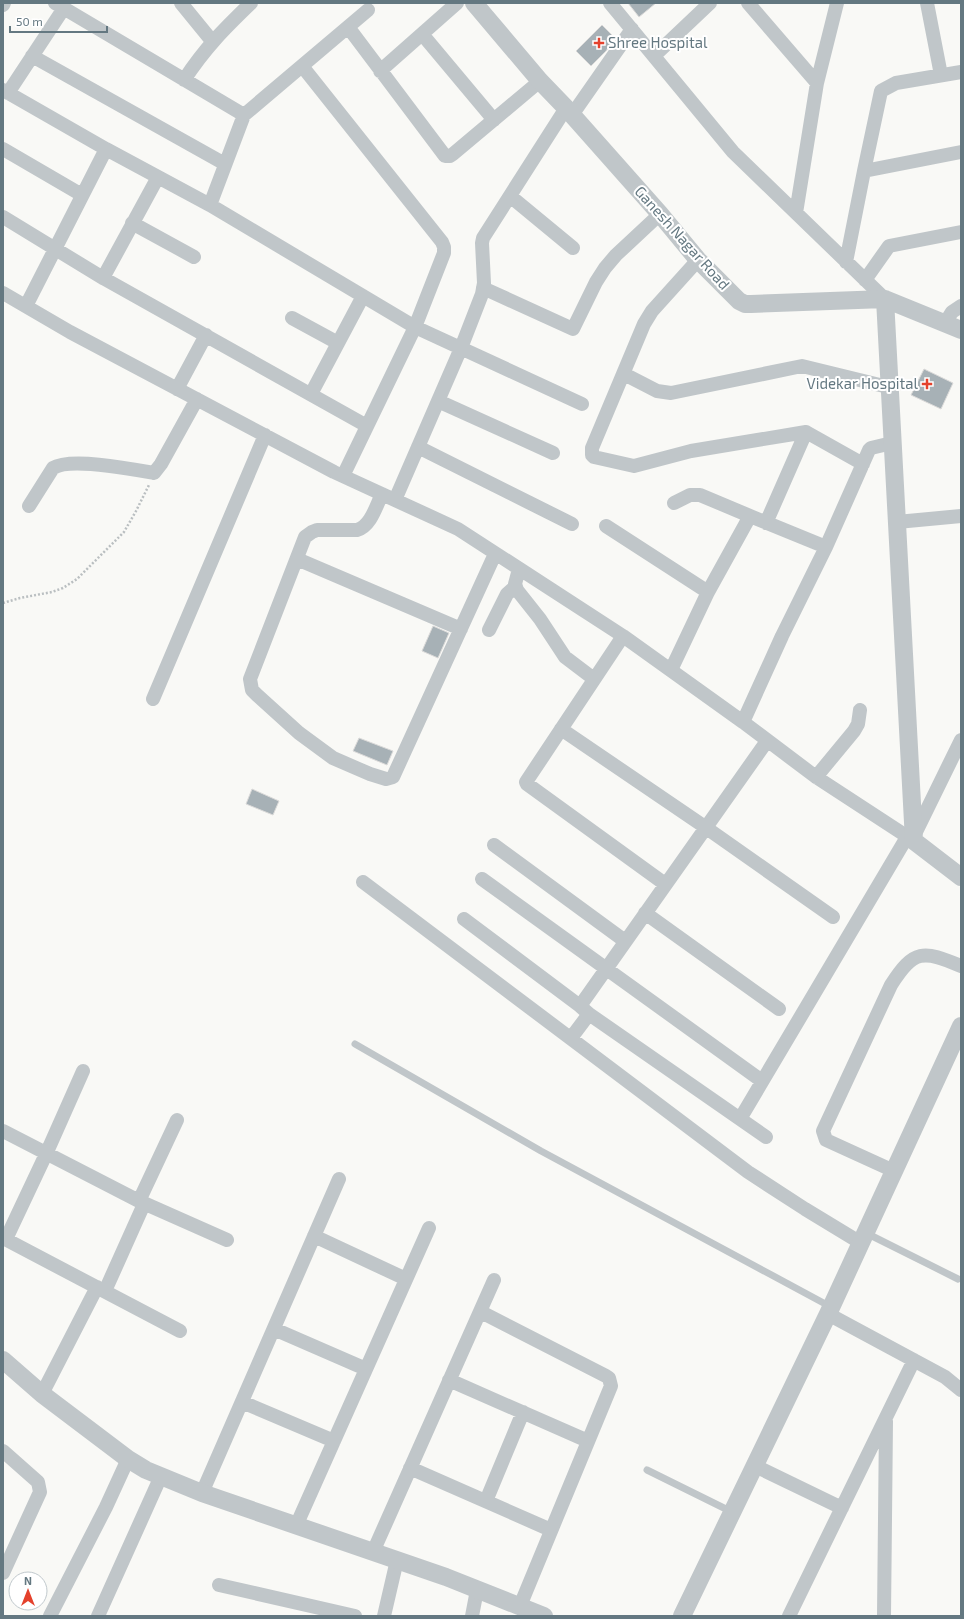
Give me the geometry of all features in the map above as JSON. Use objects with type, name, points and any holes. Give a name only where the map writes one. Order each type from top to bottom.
[{"type":"street","points":[[184,80],[212,41],[251,3]]},
{"type":"street","points":[[380,71],[457,3]]},
{"type":"street","name":"Ganesh Nagar Road","points":[[474,3],[540,81],[569,111],[660,214],[698,260],[739,301],[745,304],[885,299],[953,326]]},
{"type":"street","points":[[610,3],[733,152],[885,299],[888,387],[897,522],[912,838]]},
{"type":"street","points":[[654,56],[710,3]]},
{"type":"street","points":[[748,3],[817,84]]},
{"type":"street","points":[[796,213],[817,84],[837,3]]},
{"type":"street","points":[[927,3],[941,75]]},
{"type":"street","points":[[181,5],[212,41]]},
{"type":"street","points":[[210,204],[244,115],[348,27],[369,5]]},
{"type":"street","points":[[244,115],[59,6],[32,56],[5,91],[106,149],[210,204],[415,327],[582,404]]},
{"type":"street","points":[[348,27],[445,156],[450,156],[453,154],[540,81]]},
{"type":"street","points":[[395,500],[461,348],[483,288],[483,238],[569,111],[632,29]]},
{"type":"street","points":[[422,34],[494,120]]},
{"type":"street","points":[[32,56],[225,164]]},
{"type":"street","points":[[302,66],[442,242],[444,247],[444,253],[415,327],[343,476]]},
{"type":"street","points":[[846,262],[881,91],[896,83],[961,72]]},
{"type":"street","points":[[3,149],[82,195]]},
{"type":"street","points":[[26,306],[106,149]]},
{"type":"street","points":[[864,171],[961,152]]},
{"type":"street","points":[[103,278],[158,177]]},
{"type":"street","points":[[510,196],[573,248]]},
{"type":"street","points":[[483,288],[573,329],[596,282],[605,268],[616,255],[660,214]]},
{"type":"street","points":[[3,217],[103,278],[367,426]]},
{"type":"street","points":[[132,223],[194,257]]},
{"type":"street","points":[[865,280],[889,246],[961,232]]},
{"type":"street","points":[[698,260],[652,310],[644,324],[592,448],[591,453],[594,457],[634,466],[691,451],[806,432],[863,464]]},
{"type":"street","points":[[3,293],[70,332],[343,476],[458,529],[622,636],[743,722],[816,777],[912,838],[961,877]]},
{"type":"street","points":[[311,394],[363,296]]},
{"type":"street","points":[[953,326],[952,312],[961,306]]},
{"type":"street","points":[[292,318],[338,343]]},
{"type":"street","points":[[177,389],[206,336]]},
{"type":"street","points":[[624,374],[663,393],[671,393],[802,366],[888,387]]},
{"type":"street","points":[[29,506],[53,468],[57,465],[71,463],[154,473],[161,464],[197,399]]},
{"type":"street","points":[[438,401],[553,454]]},
{"type":"street","points":[[766,523],[806,432]]},
{"type":"street","points":[[153,700],[265,435]]},
{"type":"street","points":[[743,722],[871,448],[892,443]]},
{"type":"street","points":[[418,447],[572,524]]},
{"type":"street","points":[[382,494],[367,524],[362,528],[357,530],[312,532],[305,537],[250,679],[252,690],[312,744],[333,758],[370,774],[386,779],[393,777],[496,554]]},
{"type":"street","points":[[674,503],[690,495],[700,495],[826,547]]},
{"type":"street","points":[[671,670],[708,592],[750,516]]},
{"type":"street","points":[[897,522],[961,516]]},
{"type":"street","points":[[606,526],[708,592]]},
{"type":"street","points":[[297,559],[461,628]]},
{"type":"street","points":[[488,630],[507,594],[516,587],[519,569]]},
{"type":"street","points":[[516,587],[544,624],[565,657],[594,679]]},
{"type":"street","points":[[622,636],[527,779],[527,784],[665,884]]},
{"type":"street","points":[[816,777],[854,731],[858,724],[860,710]]},
{"type":"street","points":[[561,729],[706,827],[833,918]]},
{"type":"street","points":[[571,1038],[606,969],[767,740]]},
{"type":"street","points":[[740,1119],[955,767],[961,740]]},
{"type":"street","points":[[494,845],[625,941]]},
{"type":"street","points":[[482,879],[762,1081]]},
{"type":"street","points":[[364,882],[748,1172],[810,1213],[863,1238]]},
{"type":"street","points":[[645,913],[779,1009]]},
{"type":"street","points":[[464,919],[584,1010],[766,1137]]},
{"type":"street","points":[[894,1171],[826,1140],[823,1131],[891,985],[902,967],[912,959],[922,956],[933,956],[961,966]]},
{"type":"street","points":[[682,1616],[830,1311],[961,1026]]},
{"type":"street","points":[[83,1070],[47,1152],[5,1238],[180,1331]]},
{"type":"street","points":[[42,1394],[101,1289],[142,1202],[176,1120]]},
{"type":"street","points":[[3,1130],[142,1202],[227,1240]]},
{"type":"street","points":[[202,1493],[339,1179]]},
{"type":"street","points":[[296,1526],[429,1228]]},
{"type":"street","points":[[314,1236],[406,1279]]},
{"type":"street","points":[[373,1552],[494,1280]]},
{"type":"street","points":[[830,1311],[945,1377],[961,1390]]},
{"type":"street","points":[[481,1312],[610,1378],[611,1386],[520,1606]]},
{"type":"street","points":[[274,1328],[366,1369]]},
{"type":"street","points":[[3,1360],[42,1394],[128,1459],[146,1470],[202,1493],[397,1560],[544,1616]]},
{"type":"street","points":[[789,1616],[914,1360]]},
{"type":"street","points":[[449,1380],[588,1441]]},
{"type":"street","points":[[242,1402],[334,1441]]},
{"type":"street","points":[[486,1501],[523,1412]]},
{"type":"street","points":[[884,1616],[886,1417]]},
{"type":"street","points":[[3,1451],[38,1482],[40,1492],[3,1573]]},
{"type":"street","points":[[50,1616],[106,1507],[128,1459]]},
{"type":"street","points":[[755,1466],[842,1508]]},
{"type":"street","points":[[410,1468],[551,1530]]},
{"type":"street","points":[[98,1616],[161,1476]]},
{"type":"street","points":[[384,1616],[397,1560]]},
{"type":"street","points":[[219,1585],[355,1616]]},
{"type":"street","points":[[472,1616],[478,1590]]},
{"type":"lane","points":[[355,1044],[541,1151],[830,1311]]},
{"type":"lane","points":[[863,1238],[958,1279]]},
{"type":"lane","points":[[647,1470],[733,1512]]},
{"type":"path","points":[[3,603],[52,592],[63,588],[77,579],[124,532],[154,473]]},
{"type":"building","points":[[628,3],[656,3],[639,17]]},
{"type":"building","points":[[602,25],[615,38],[606,51],[591,66],[576,51]]},
{"type":"building","points":[[924,369],[953,383],[941,409],[911,395]]},
{"type":"building","points":[[433,626],[449,633],[438,658],[422,651]]},
{"type":"building","points":[[359,738],[393,751],[387,765],[353,751]]},
{"type":"building","points":[[252,789],[279,801],[273,815],[246,804]]},
{"type":"place","name":"Shree Hospital","points":[[599,43]]},
{"type":"place","name":"Videkar Hospital","points":[[927,384]]}]
